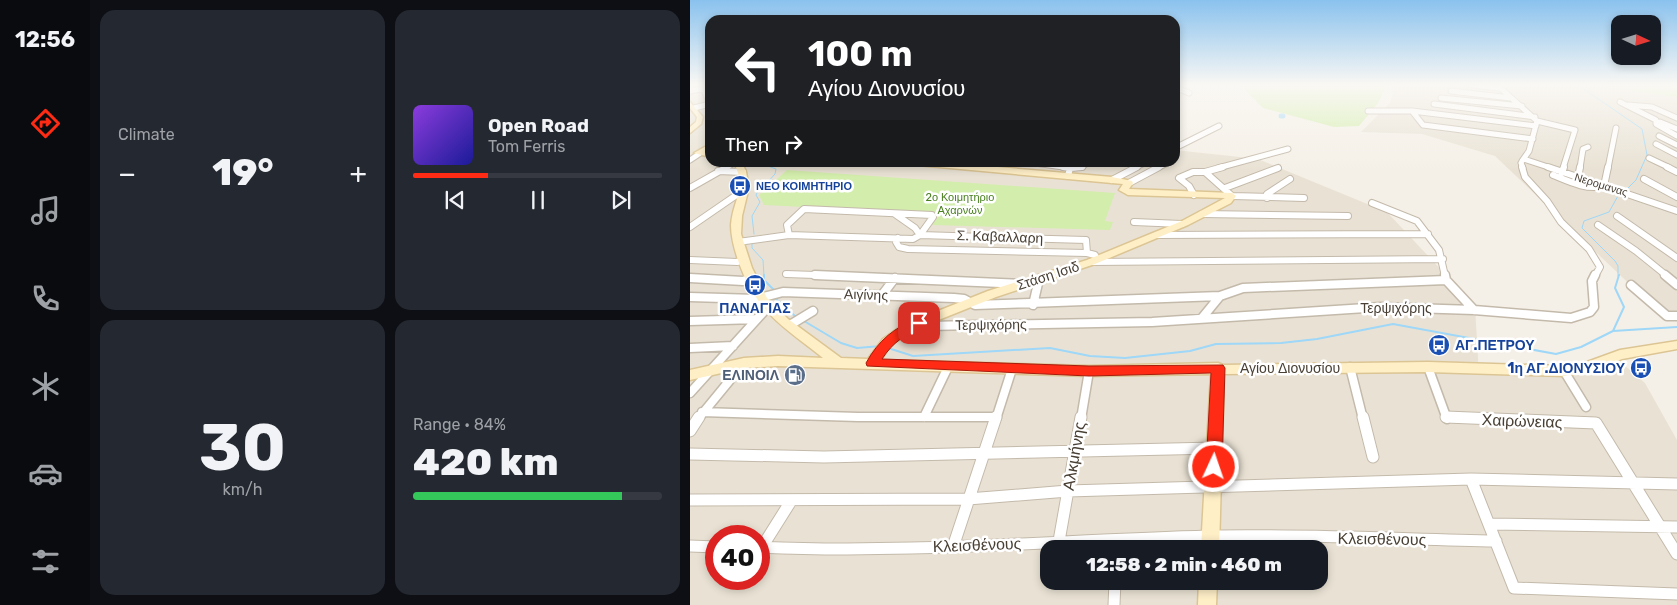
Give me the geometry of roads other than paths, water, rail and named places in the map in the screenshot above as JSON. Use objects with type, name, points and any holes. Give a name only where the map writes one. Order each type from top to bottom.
[{"type":"street","points":[[690,132],[699,123],[700,117],[697,113]]},
{"type":"street","points":[[1414,113],[1423,125],[1532,139]]},
{"type":"street","points":[[1429,113],[1459,117],[1536,121]]},
{"type":"street","points":[[1489,113],[1575,130],[1562,173]]},
{"type":"street","points":[[1529,113],[1536,121]]},
{"type":"street","points":[[1642,113],[1677,129]]},
{"type":"street","points":[[1438,127],[1442,119],[1459,117]]},
{"type":"street","points":[[1656,120],[1656,124],[1677,136]]},
{"type":"street","points":[[1536,121],[1532,139],[1523,161],[1582,186],[1597,188],[1604,186],[1616,128]]},
{"type":"street","points":[[1180,146],[1219,126]]},
{"type":"street","points":[[1658,136],[1677,145]]},
{"type":"street","points":[[1656,144],[1677,155]]},
{"type":"street","points":[[1578,178],[1583,149],[1588,147]]},
{"type":"street","points":[[1194,195],[1189,186],[1179,178],[1193,172],[1205,172],[1288,149]]},
{"type":"street","points":[[690,160],[702,152]]},
{"type":"street","points":[[1649,158],[1677,172]]},
{"type":"street","name":"Νερομανας","points":[[1523,161],[1677,211]]},
{"type":"street","name":"Τερψιχόρης","points":[[919,323],[926,326],[1080,324],[1341,308],[1398,307],[1474,310],[1554,318],[1580,316],[1590,312],[1594,307],[1592,281],[1600,267],[1596,258],[1561,222],[1547,201],[1525,176],[1523,161]]},
{"type":"street","points":[[690,188],[718,171],[731,167]]},
{"type":"street","points":[[718,171],[731,167]]},
{"type":"street","points":[[739,167],[745,176],[744,193],[736,226],[738,242],[752,278],[765,302],[790,325],[837,362]]},
{"type":"street","points":[[988,167],[1069,172],[1129,183]]},
{"type":"street","points":[[1058,167],[1069,172],[1082,167]]},
{"type":"street","points":[[1112,180],[1137,167]]},
{"type":"street","points":[[1159,167],[1129,183],[1124,188],[1125,191],[1194,195],[1229,192],[1267,198],[1304,198]]},
{"type":"street","points":[[1229,192],[1278,168]]},
{"type":"street","points":[[1205,172],[1229,192]]},
{"type":"street","points":[[1267,198],[1267,194],[1290,179]]},
{"type":"street","points":[[1644,179],[1677,197]]},
{"type":"street","name":"Στάση Ισιδ","points":[[875,358],[887,342],[896,334],[919,323],[1157,235],[1228,201],[1229,192]]},
{"type":"street","points":[[690,228],[735,196],[744,193]]},
{"type":"street","points":[[1372,203],[1413,219],[1428,234],[1443,259],[1446,280],[1474,310]]},
{"type":"street","points":[[738,242],[789,235],[913,239],[920,235],[932,215],[804,209],[787,225],[789,235]]},
{"type":"street","points":[[895,214],[915,228],[920,235]]},
{"type":"street","points":[[1202,214],[1348,216]]},
{"type":"street","points":[[1617,216],[1677,258]]},
{"type":"street","points":[[1134,222],[1182,224]]},
{"type":"street","points":[[1598,225],[1636,251],[1677,285]]},
{"type":"street","points":[[1157,235],[1428,234]]},
{"type":"street","name":"Σ. Καβαλλαρη","points":[[920,235],[1081,239],[1088,243],[1092,258]]},
{"type":"street","points":[[898,238],[896,242],[899,247],[908,249],[1092,258],[1443,259]]},
{"type":"street","points":[[690,260],[737,262],[744,260]]},
{"type":"street","points":[[786,274],[1025,284]]},
{"type":"street","points":[[690,278],[743,281],[752,278]]},
{"type":"street","points":[[882,295],[896,278]]},
{"type":"street","points":[[1033,304],[1039,279]]},
{"type":"street","name":"Αιγίνης","points":[[690,297],[765,302],[783,292],[954,298],[964,299],[975,305],[1033,304],[1220,296],[1243,288],[1446,280]]},
{"type":"street","points":[[1630,285],[1667,316],[1677,316]]},
{"type":"street","points":[[1202,318],[1220,296]]},
{"type":"street","points":[[690,393],[756,319],[765,302]]},
{"type":"street","points":[[790,325],[813,311]]},
{"type":"street","points":[[690,321],[756,319]]},
{"type":"street","name":"Αγίου Διονυσίου","points":[[690,375],[744,363],[837,362],[875,358],[948,367],[1089,371],[1428,367],[1564,371],[1588,368],[1620,355],[1677,345]]},
{"type":"street","points":[[690,348],[733,346]]},
{"type":"street","points":[[690,431],[702,412],[744,363]]},
{"type":"street","points":[[924,417],[948,367]]},
{"type":"street","name":"Χαιρώνειας","points":[[1428,367],[1447,419],[1596,423],[1633,483]]},
{"type":"street","points":[[1210,540],[1218,368]]},
{"type":"street","points":[[1350,368],[1373,457]]},
{"type":"street","points":[[953,547],[1012,369]]},
{"type":"street","name":"Αλκμήνης","points":[[1059,540],[1089,371]]},
{"type":"street","points":[[1564,371],[1586,407]]},
{"type":"street","points":[[702,412],[996,417]]},
{"type":"street","points":[[690,454],[824,457],[1215,448]]},
{"type":"street","points":[[1471,479],[1514,588],[1677,594]]},
{"type":"street","points":[[690,500],[968,499],[1068,491],[1471,479],[1677,484]]},
{"type":"street","points":[[1633,483],[1677,554]]},
{"type":"street","points":[[770,532],[791,501]]},
{"type":"street","points":[[1489,524],[1677,527]]},
{"type":"street","name":"Κλεισθένους","points":[[1328,542],[1496,541]]},
{"type":"street","name":"Κλεισθένους","points":[[770,547],[825,550],[953,547],[1040,542]]},
{"type":"street","points":[[690,546],[705,547]]},
{"type":"street","points":[[1114,605],[1115,590]]},
{"type":"street","points":[[1207,605],[1208,590]]},
{"type":"waterway","points":[[1619,113],[1642,129],[1647,155],[1636,180],[1627,189]]},
{"type":"waterway","points":[[765,185],[775,174],[776,169],[771,167]]},
{"type":"waterway","points":[[754,234],[752,216],[760,202],[756,195],[758,191]]},
{"type":"waterway","points":[[1618,276],[1618,266],[1615,261],[1582,228],[1584,221],[1609,212],[1619,194]]},
{"type":"waterway","points":[[752,242],[752,248],[763,260],[764,276]]},
{"type":"waterway","points":[[1613,331],[1624,307],[1615,288],[1619,275]]},
{"type":"waterway","points":[[764,276],[764,280],[774,290]]},
{"type":"waterway","points":[[775,298],[796,317]]},
{"type":"waterway","points":[[804,321],[841,343],[857,348],[881,346]]},
{"type":"waterway","points":[[888,348],[913,356],[1050,348],[1090,356],[1125,358],[1190,351],[1216,344],[1281,343],[1317,339],[1393,324],[1556,354],[1581,347],[1613,331]]},
{"type":"waterway","points":[[1613,331],[1677,327]]},
{"type":"place","name":"ΝΕΟ ΚΟΙΜΗΤΗΡΙΟ","points":[[740,186]]},
{"type":"place","name":"ΠΑΝΑΓΙΑΣ","points":[[755,285]]},
{"type":"place","name":"ΑΓ.ΠΕΤΡΟΥ","points":[[1439,345]]},
{"type":"place","name":"1η ΑΓ.ΔΙΟΝΥΣΙΟΥ","points":[[1641,368]]},
{"type":"place","name":"ΕΛΙΝΟΙΛ","points":[[795,375]]},
{"type":"park label","name":"2ο Κοιμητήριο Αχαρνών","points":[[960,203]]}]
